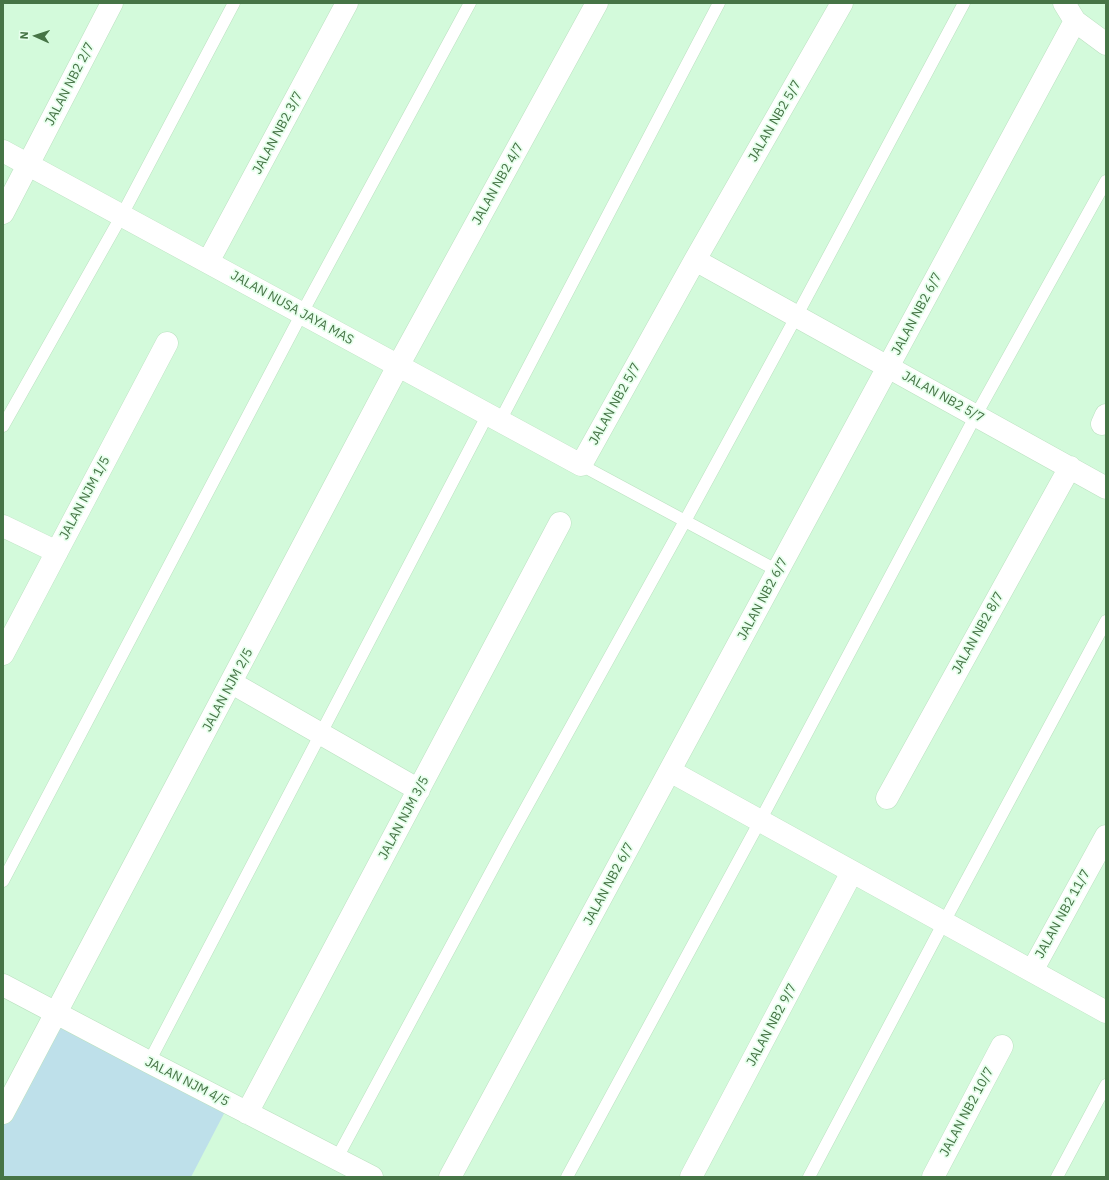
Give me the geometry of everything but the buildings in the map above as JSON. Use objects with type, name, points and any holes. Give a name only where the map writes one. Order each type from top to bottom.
[{"type":"street","name":"JALAN NB2 2/7","points":[[3,213],[112,3]]},
{"type":"street","name":"JALAN NB2 3/7","points":[[208,262],[347,3]]},
{"type":"street","name":"JALAN NB2 4/7","points":[[398,366],[597,3]]},
{"type":"street","name":"JALAN NB2 5/7","points":[[581,465],[695,260],[842,3]]},
{"type":"street","points":[[1064,3],[1076,21],[1106,44]]},
{"type":"street","name":"JALAN NB2 6/7","points":[[450,1177],[1076,21]]},
{"type":"street","name":"JALAN NUSA JAYA MAS","points":[[3,151],[581,465]]},
{"type":"street","name":"JALAN NB2 5/7","points":[[695,260],[1106,488]]},
{"type":"street","name":"JALAN NJM 1/5","points":[[3,654],[168,343]]},
{"type":"street","name":"JALAN NJM 2/5","points":[[3,1113],[232,683],[398,366]]},
{"type":"street","name":"JALAN NB2 8/7","points":[[886,798],[1070,468]]},
{"type":"street","name":"JALAN NJM 3/5","points":[[247,1113],[560,523]]},
{"type":"street","points":[[3,526],[56,552]]},
{"type":"street","points":[[232,683],[419,790]]},
{"type":"street","points":[[670,771],[1106,1012]]},
{"type":"street","name":"JALAN NB2 11/7","points":[[1032,971],[1106,836]]},
{"type":"street","name":"JALAN NB2 9/7","points":[[691,1177],[852,872]]},
{"type":"street","name":"JALAN NJM 4/5","points":[[3,985],[372,1177]]},
{"type":"street","name":"JALAN NB2 10/7","points":[[933,1177],[1002,1046]]},
{"type":"lane","points":[[3,426],[122,215],[234,3]]},
{"type":"lane","points":[[3,881],[302,313],[470,3]]},
{"type":"lane","points":[[149,1062],[321,734],[719,3]]},
{"type":"lane","points":[[337,1158],[502,851],[796,317],[964,3]]},
{"type":"lane","points":[[567,1177],[760,821],[976,415],[1106,181]]},
{"type":"lane","points":[[581,465],[778,571]]},
{"type":"lane","points":[[809,1177],[1106,621]]},
{"type":"lane","points":[[1056,1177],[1106,1085]]},
{"type":"shaded area","points":[[3,3],[1106,3],[1106,1177],[3,1177]]},
{"type":"shaded area","points":[[61,1008],[231,1100],[191,1177],[3,1177],[3,1112]]}]
